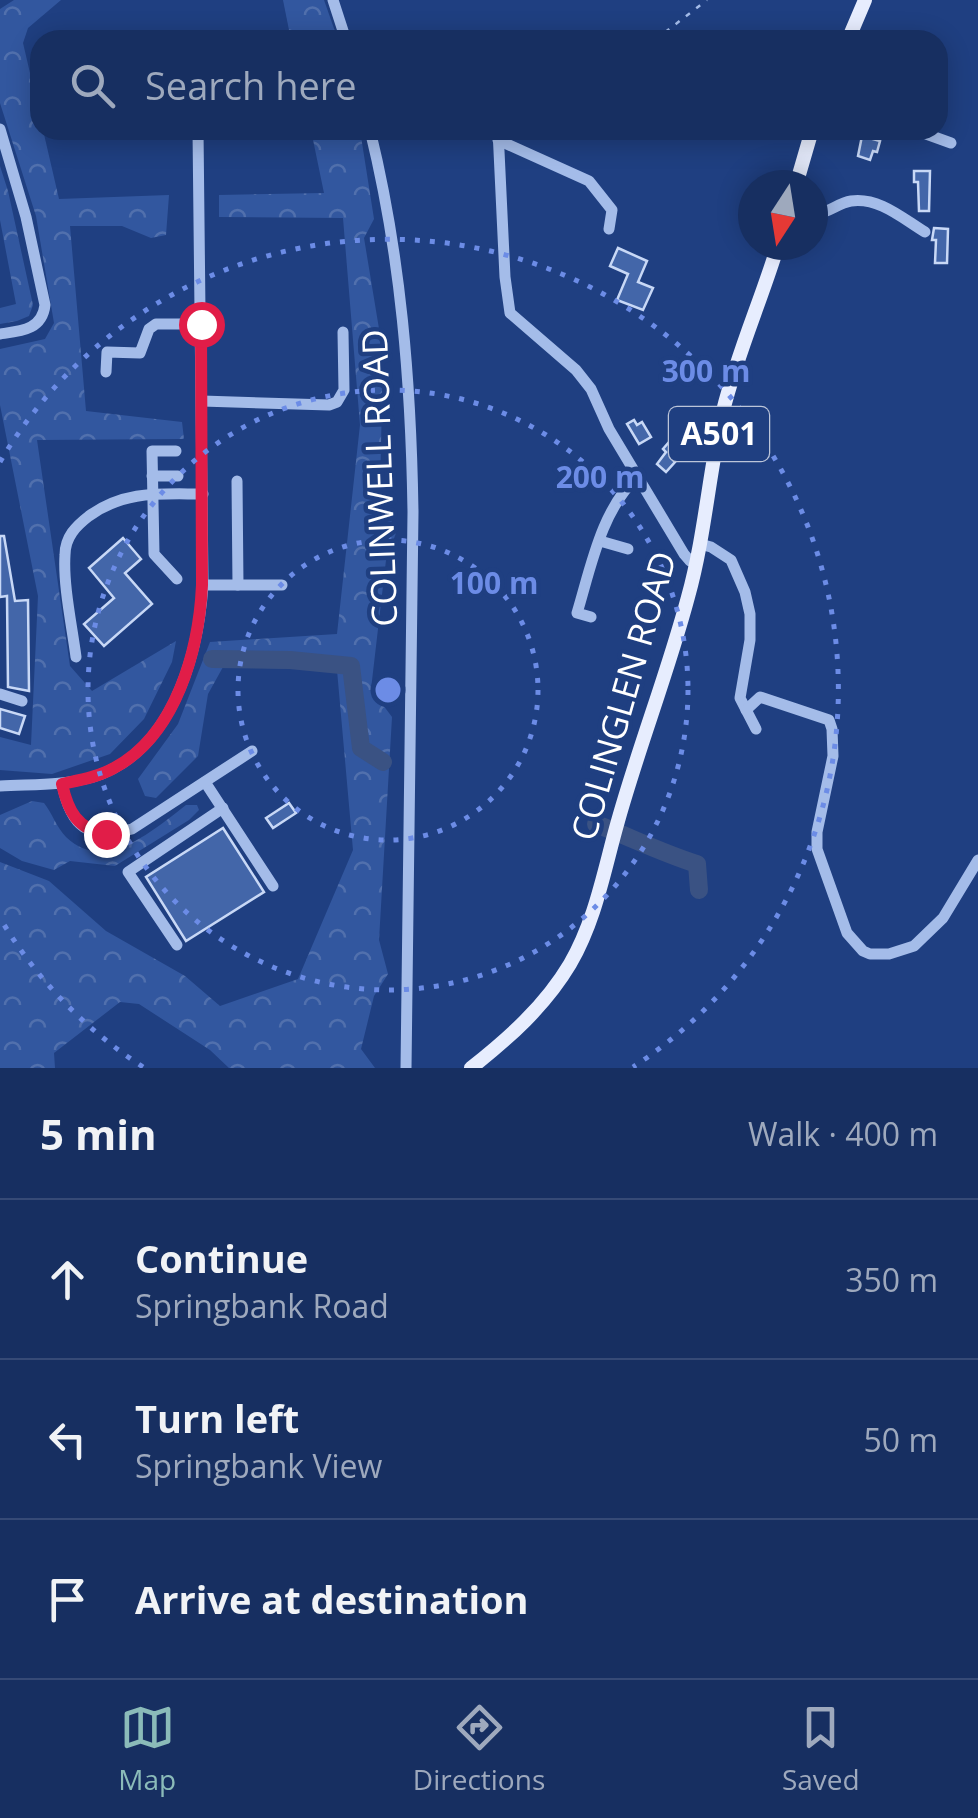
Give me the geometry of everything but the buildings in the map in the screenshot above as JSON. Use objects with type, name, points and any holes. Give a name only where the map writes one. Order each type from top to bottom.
[{"type":"main road","points":[[852,30],[865,0]]},
{"type":"main road","points":[[800,170],[809,140]]},
{"type":"main road","name":"COLINGLEN ROAD","points":[[471,1068],[526,1021],[549,994],[584,938],[596,906],[696,562],[733,374],[773,260]]},
{"type":"street","points":[[332,0],[342,30]]},
{"type":"street","points":[[0,129],[26,216],[45,305],[36,324],[26,330],[0,334]]},
{"type":"street","points":[[0,786],[62,784],[115,768],[153,734],[172,703],[192,656],[202,585],[198,140]]},
{"type":"street","name":"COLINWELL ROAD","points":[[372,140],[402,306],[412,433],[406,1068]]},
{"type":"street","points":[[498,140],[510,314],[576,370],[684,554],[696,562]]},
{"type":"street","points":[[508,140],[589,181],[612,210],[610,230]]},
{"type":"street","points":[[943,140],[951,143]]},
{"type":"street","points":[[828,213],[848,201],[867,202],[887,206],[925,232]]},
{"type":"street","points":[[106,372],[106,352],[140,352],[149,329],[156,324],[201,324]]},
{"type":"street","points":[[202,401],[329,405],[336,402],[344,390],[344,332]]},
{"type":"street","points":[[176,451],[152,451],[152,495],[154,554],[177,579]]},
{"type":"street","points":[[152,476],[178,476]]},
{"type":"street","points":[[591,617],[577,613],[600,541],[612,510],[637,477]]},
{"type":"street","points":[[237,481],[238,585]]},
{"type":"street","points":[[76,657],[64,556],[70,535],[116,500],[137,495],[203,494]]},
{"type":"street","points":[[600,541],[628,549]]},
{"type":"street","points":[[700,544],[731,560],[745,592],[750,640],[740,698],[756,729]]},
{"type":"street","points":[[202,585],[282,585]]},
{"type":"street","points":[[0,694],[22,701]]},
{"type":"street","points":[[746,710],[760,698],[828,720],[832,756],[817,849],[847,933],[863,950],[889,954],[914,946],[943,918],[978,860]]},
{"type":"street","points":[[62,784],[70,813],[76,820],[90,830],[106,834],[132,829],[252,751]]},
{"type":"street","points":[[205,782],[273,886]]},
{"type":"street","points":[[177,945],[128,872],[223,808]]},
{"type":"path","points":[[669,30],[707,0]]},
{"type":"green space","points":[[14,0],[61,0],[28,28],[23,43],[30,73],[30,140],[45,140],[59,199],[169,195],[166,235],[151,238],[122,226],[70,226],[86,411],[182,422],[184,439],[37,440],[70,666],[92,691],[176,641],[172,662],[144,719],[110,754],[52,774],[0,770],[0,737],[31,745],[38,596],[0,405],[0,349],[45,339],[54,323],[36,216],[0,103],[0,9]]},
{"type":"green space","points":[[283,0],[324,0],[334,30],[289,30]]},
{"type":"green space","points":[[313,140],[362,140],[374,219],[364,238],[383,353],[380,490],[396,533],[386,560],[371,689],[392,717],[379,940],[388,974],[374,996],[361,1049],[375,1068],[229,1068],[210,1050],[139,1004],[120,1002],[54,1053],[55,1068],[0,1068],[0,862],[49,881],[106,931],[185,976],[220,1006],[298,979],[353,850],[337,670],[223,667],[208,694],[198,756],[156,798],[145,796],[138,779],[178,724],[210,642],[337,634],[360,425],[343,218],[219,217],[219,195],[324,193]]},
{"type":"green space","points":[[0,166],[33,305],[29,316],[0,324],[0,308],[16,304],[0,220]]},
{"type":"green space","points":[[32,801],[44,803],[66,837],[96,851],[112,850],[144,836],[186,805],[197,805],[199,810],[115,866],[70,861],[54,870],[22,861],[0,848],[0,815]]},
{"type":"waterway","points":[[212,659],[351,666],[361,748],[383,762]]},
{"type":"waterway","points":[[596,824],[697,864],[699,890]]},
{"type":"route","points":[[106,834],[90,830],[76,820],[70,813],[62,784],[115,768],[153,734],[186,673],[199,622],[201,324]]}]
